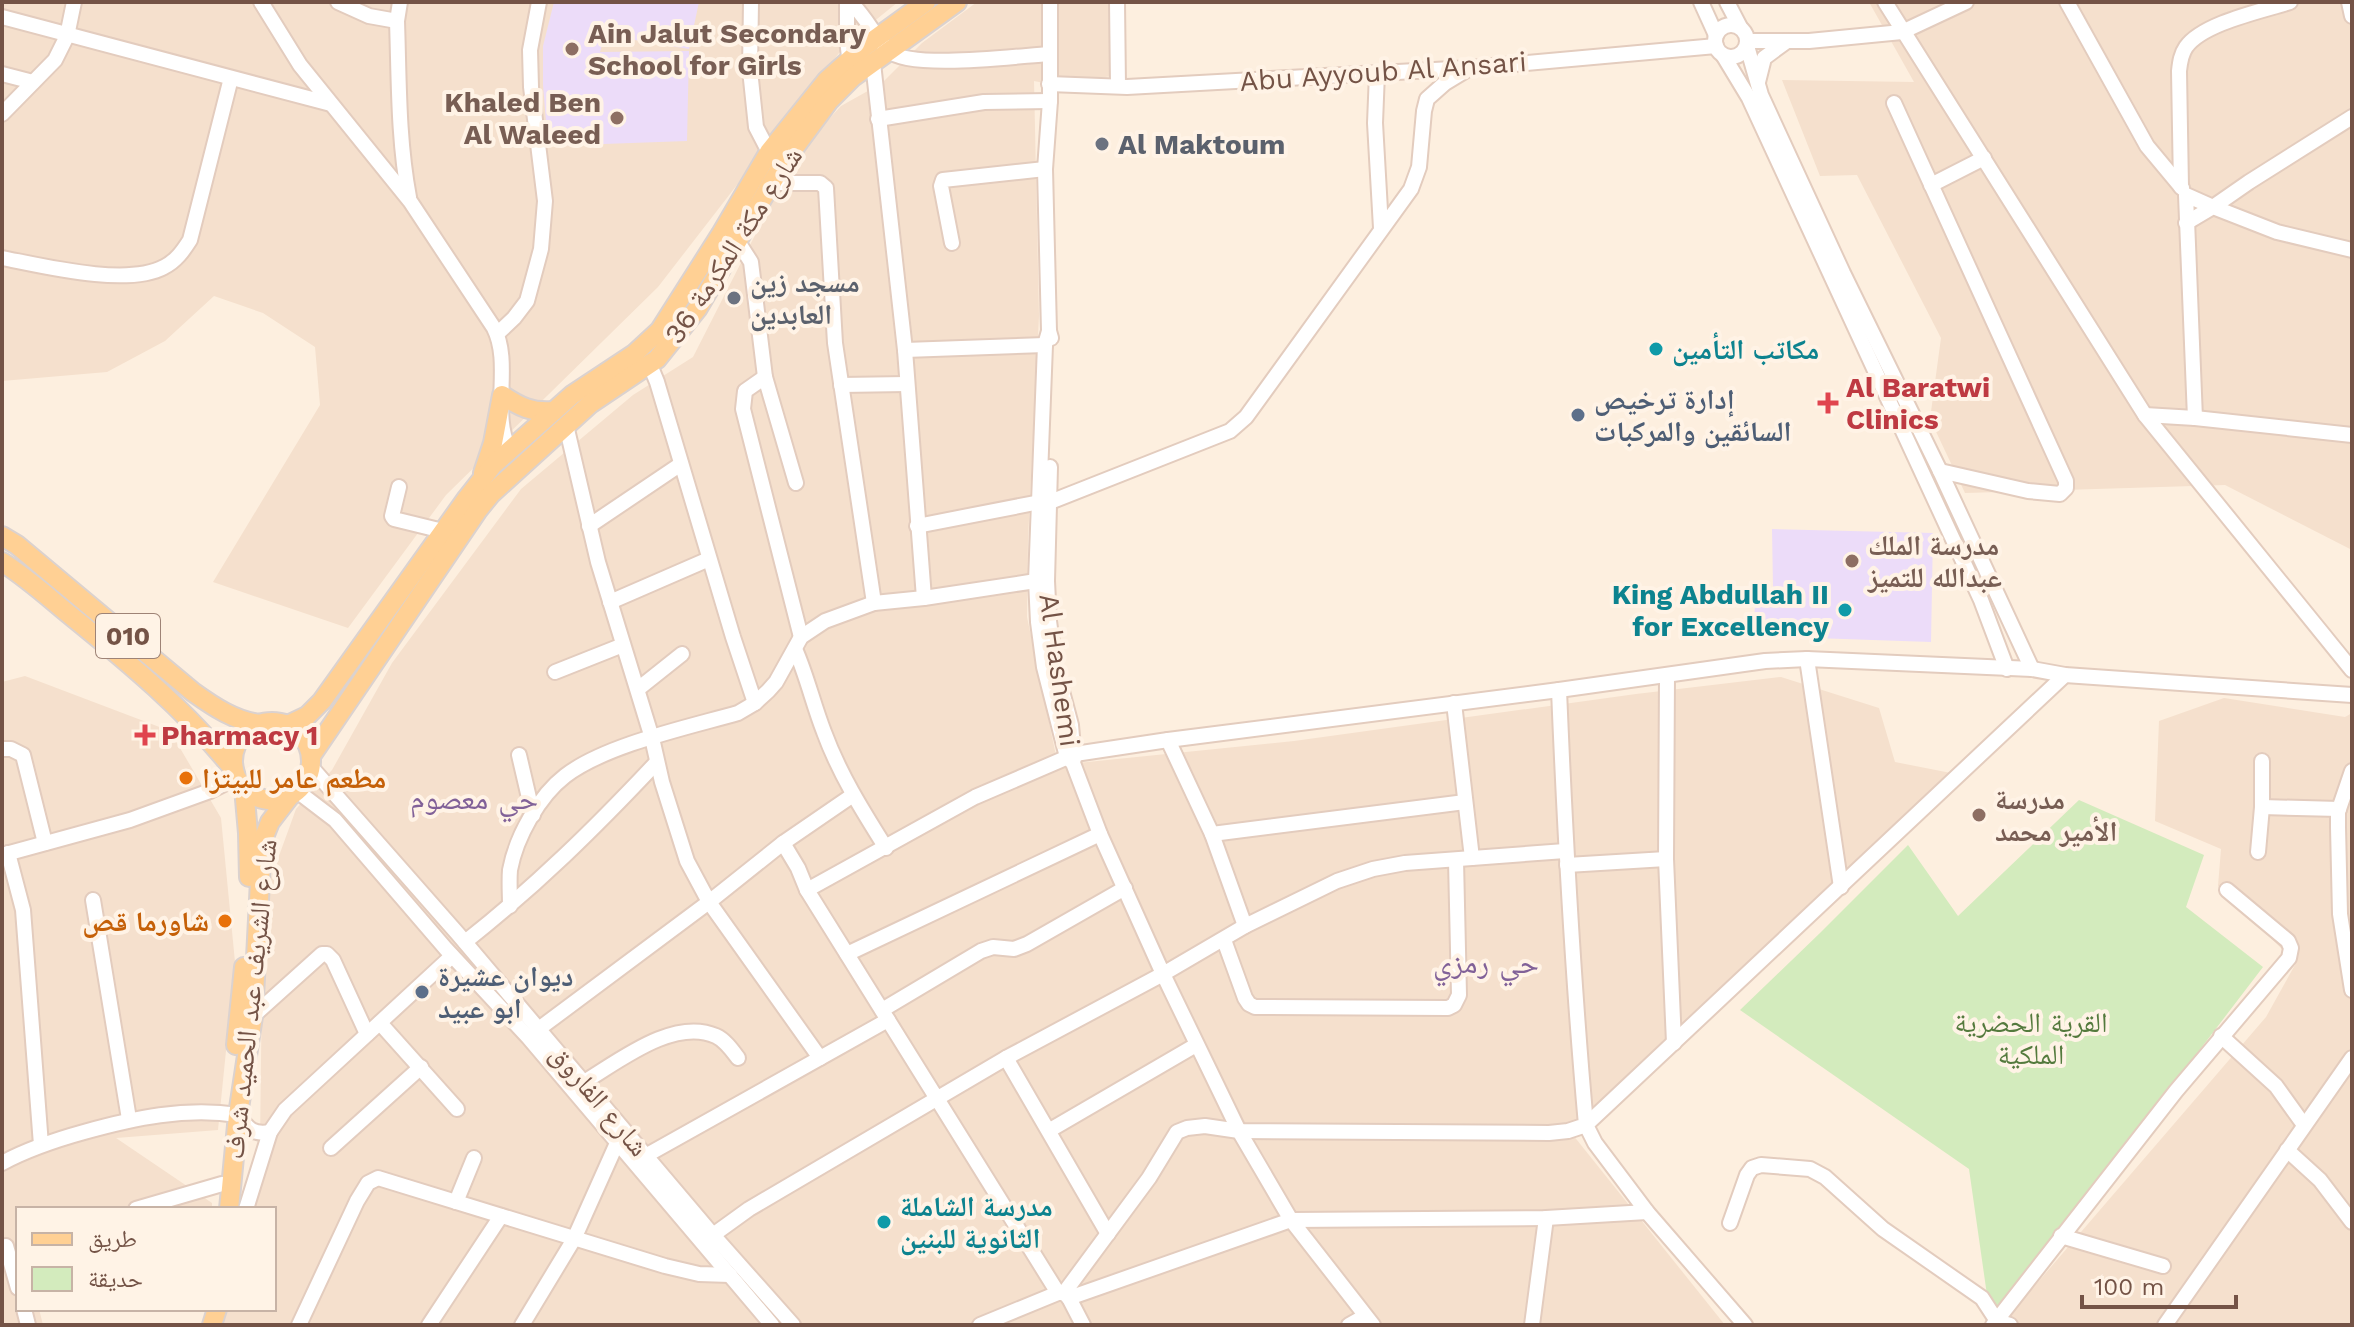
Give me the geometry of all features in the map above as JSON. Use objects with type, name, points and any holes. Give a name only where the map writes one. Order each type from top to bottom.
[{"type":"main road","name":"شارع مكة المكرمة 36","points":[[311,762],[478,510],[536,452],[572,395],[634,354],[660,330],[769,152],[827,80],[873,63],[884,44],[926,2]]},
{"type":"main road","name":"شارع مكة المكرمة 36","points":[[288,725],[307,716],[322,701],[481,479],[509,449],[590,404],[650,365],[670,345],[698,308],[784,162],[851,69],[884,44],[957,2]]},
{"type":"main road","points":[[481,479],[493,443],[502,395],[520,407],[560,418]]},
{"type":"main road","points":[[478,510],[479,496],[505,465],[509,449],[525,454],[536,452]]},
{"type":"main road","name":"010","points":[[2,536],[17,545],[202,698],[244,722],[260,724]]},
{"type":"main road","name":"010","points":[[2,562],[100,639],[175,705],[214,746],[239,780]]},
{"type":"main road","points":[[274,722],[288,725],[299,733],[307,743],[311,762],[304,784],[279,800],[266,800],[254,796],[239,780],[233,761],[238,742],[251,728],[274,722]]},
{"type":"main road","name":"شارع الشريف عبد الحميد شرف","points":[[229,1207],[232,1114],[246,927],[248,833],[239,780]]},
{"type":"main road","name":"شارع الشريف عبد الحميد شرف","points":[[220,1207],[232,1114],[253,1016],[262,842],[270,822],[293,793]]},
{"type":"street","points":[[2,114],[55,60],[67,36],[74,2]]},
{"type":"street","points":[[261,2],[300,65],[410,201],[497,334],[501,418],[509,449]]},
{"type":"street","points":[[338,2],[369,16],[397,21]]},
{"type":"street","points":[[400,2],[397,21],[401,139],[410,201]]},
{"type":"street","points":[[497,334],[527,301],[541,249],[545,201],[531,87],[530,50],[539,2]]},
{"type":"street","points":[[751,2],[750,70],[756,127],[769,152]]},
{"type":"street","points":[[848,2],[884,44],[901,57],[925,61],[1049,54]]},
{"type":"street","points":[[848,2],[847,40],[851,69]]},
{"type":"street","name":"Al Hashemi","points":[[1050,2],[1050,101],[1045,169],[1047,338],[1052,344],[1045,502],[1036,581],[1038,622],[1072,758],[1100,834],[1196,1045],[1239,1131],[1291,1220],[1369,1320]]},
{"type":"street","points":[[1117,2],[1118,86]]},
{"type":"street","points":[[1701,2],[1718,45],[1749,98],[1981,600],[2007,669]]},
{"type":"street","points":[[1727,2],[1744,30],[1758,87],[1849,287],[1940,471],[2032,669]]},
{"type":"street","points":[[1885,2],[2145,415],[2352,670]]},
{"type":"street","points":[[1718,45],[1728,57],[1739,55],[1748,44],[1902,32],[1966,2]]},
{"type":"street","points":[[2067,2],[2147,146],[2183,191],[2213,207],[2277,232],[2352,250]]},
{"type":"street","points":[[2195,418],[2183,191],[2181,57],[2196,37],[2221,24],[2290,2]]},
{"type":"street","points":[[2349,2],[2352,16]]},
{"type":"street","points":[[2,17],[332,104]]},
{"type":"street","points":[[1718,45],[1723,26],[1740,27]]},
{"type":"street","points":[[1758,87],[1764,58],[1787,41]]},
{"type":"street","name":"Abu Ayyoub Al Ansari","points":[[1049,84],[1118,86],[1470,68],[1718,45]]},
{"type":"street","points":[[873,63],[905,350],[924,598]]},
{"type":"street","points":[[285,91],[300,65]]},
{"type":"street","points":[[917,526],[1045,502],[1230,431],[1260,400],[1411,189],[1419,167],[1427,99],[1445,83],[1470,68]]},
{"type":"street","points":[[1377,73],[1375,123],[1381,228]]},
{"type":"street","points":[[2,74],[33,82]]},
{"type":"street","points":[[2,258],[66,270],[144,275],[174,261],[190,240],[231,78]]},
{"type":"street","points":[[878,119],[984,102],[1050,101]]},
{"type":"street","points":[[1894,103],[2066,481],[2066,488],[2060,494],[2028,491],[1940,471]]},
{"type":"street","points":[[2186,223],[2352,117]]},
{"type":"street","points":[[1931,185],[1984,158]]},
{"type":"street","points":[[952,243],[941,186],[943,180],[1045,169]]},
{"type":"street","points":[[773,183],[820,183],[826,188],[831,297],[841,385],[874,603]]},
{"type":"street","points":[[736,242],[751,262],[765,377],[796,483]]},
{"type":"street","points":[[905,350],[1047,338]]},
{"type":"street","points":[[650,365],[755,703]]},
{"type":"street","points":[[765,377],[745,391],[743,409],[798,643],[824,732],[853,795],[886,848]]},
{"type":"street","points":[[841,385],[907,384]]},
{"type":"street","points":[[2145,415],[2352,435]]},
{"type":"street","points":[[560,418],[610,602],[685,856],[709,902],[820,1058]]},
{"type":"street","points":[[589,526],[681,464]]},
{"type":"street","points":[[399,487],[392,516],[394,519],[443,531]]},
{"type":"street","name":"Al Hashemi","points":[[1045,502],[1048,659]]},
{"type":"street","points":[[610,602],[709,559]]},
{"type":"street","points":[[510,906],[510,871],[520,834],[549,791],[565,775],[597,758],[738,713],[755,703],[776,682],[798,643],[825,621],[874,603],[1036,581]]},
{"type":"street","points":[[555,672],[623,645]]},
{"type":"street","points":[[638,689],[682,654]]},
{"type":"street","points":[[1807,659],[1841,887]]},
{"type":"street","points":[[807,890],[975,797],[1072,758],[1168,740],[1765,661],[1807,659],[2032,669],[2065,675],[2352,695]]},
{"type":"street","points":[[1667,675],[1666,859],[1674,1043]]},
{"type":"street","points":[[1064,1295],[1149,1178],[1177,1132],[1187,1128],[1549,1133],[1586,1125],[2065,675]]},
{"type":"street","points":[[1559,690],[1566,858],[1586,1125],[1595,1143],[1647,1212],[1745,1325]]},
{"type":"street","points":[[1224,940],[1245,998],[1255,1007],[1448,1008],[1454,1005],[1459,995],[1465,802],[1454,703]]},
{"type":"street","points":[[1168,740],[1212,834],[1245,926]]},
{"type":"street","points":[[2,749],[11,749],[23,755],[45,843]]},
{"type":"street","points":[[519,755],[533,815]]},
{"type":"street","points":[[2258,852],[2262,761]]},
{"type":"street","name":"شارع الفاروق","points":[[311,762],[793,1325]]},
{"type":"street","points":[[247,1207],[270,1132],[285,1110],[380,1023],[462,938],[510,906],[557,865],[656,763]]},
{"type":"street","points":[[2352,771],[2343,811],[2352,990]]},
{"type":"street","points":[[41,1145],[23,910],[5,854],[130,820],[239,780]]},
{"type":"street","name":"شارع الفاروق","points":[[293,793],[335,820],[449,952],[528,1037],[772,1325]]},
{"type":"street","points":[[540,1028],[783,843],[853,795]]},
{"type":"street","points":[[1212,834],[1465,802]]},
{"type":"street","points":[[2262,807],[2343,811]]},
{"type":"street","points":[[847,954],[1100,834]]},
{"type":"street","points":[[783,843],[807,890],[937,1100],[1083,1325]]},
{"type":"street","points":[[713,1235],[749,1209],[1006,1058],[1245,926],[1354,874],[1405,863],[1464,859],[1666,859]]},
{"type":"street","points":[[647,1155],[820,1058],[981,951],[993,947],[1014,949],[1027,944],[1125,888]]},
{"type":"street","points":[[1730,1223],[1752,1168],[1761,1165],[1810,1169],[1825,1177],[1883,1229],[1982,1298],[2000,1324],[2061,1236],[2221,1036],[2289,958],[2288,941],[2227,890]]},
{"type":"street","points":[[93,900],[129,1119]]},
{"type":"street","points":[[253,1016],[322,954],[327,954],[333,960],[367,1034]]},
{"type":"street","points":[[380,1023],[457,1109]]},
{"type":"street","points":[[584,1082],[657,1039],[674,1033],[715,1035],[738,1058]]},
{"type":"street","points":[[2221,1036],[2276,1086],[2304,1125]]},
{"type":"street","points":[[1050,1130],[1196,1045]]},
{"type":"street","points":[[1006,1058],[1108,1234]]},
{"type":"street","points":[[2165,1325],[2352,1058]]},
{"type":"street","points":[[331,1148],[421,1067]]},
{"type":"street","points":[[2,1163],[41,1145],[129,1119],[176,1112],[232,1114],[255,1133],[270,1132]]},
{"type":"street","points":[[522,1325],[574,1239],[617,1143]]},
{"type":"street","points":[[2287,1150],[2320,1180],[2352,1222]]},
{"type":"street","points":[[456,1202],[474,1158]]},
{"type":"street","points":[[299,1325],[350,1215],[368,1183],[378,1178],[683,1270],[730,1275]]},
{"type":"street","points":[[143,1207],[222,1184]]},
{"type":"street","points":[[980,1325],[1291,1220],[1546,1218],[1647,1212]]},
{"type":"street","points":[[429,1325],[501,1216]]},
{"type":"street","points":[[1532,1325],[1546,1218]]},
{"type":"street","points":[[2061,1236],[2163,1266]]},
{"type":"street","points":[[9,1245],[16,1278]]},
{"type":"street","points":[[1349,1325],[1369,1320]]},
{"type":"shaded area","points":[[2,2],[898,2],[846,44],[658,287],[446,495],[348,628],[213,582],[320,405],[315,347],[263,313],[214,296],[165,341],[107,372],[2,381]]},
{"type":"shaded area","points":[[554,2],[699,2],[689,49],[605,35],[600,52],[689,51],[687,141],[548,146],[543,46]]},
{"type":"shaded area","points":[[977,2],[1112,2],[1113,76],[1049,84],[1034,81],[1039,316],[1027,617],[1058,765],[1294,741],[1781,677],[1879,708],[1895,762],[1956,774],[1573,1135],[1725,1325],[223,1325],[226,1311],[276,1311],[276,1207],[247,1207],[260,1142],[263,900],[296,809],[332,770],[392,663],[521,489],[633,395],[693,357],[780,186],[789,162],[841,106],[882,83],[922,43]]},
{"type":"shaded area","points":[[1869,2],[2352,2],[2352,550],[2225,485],[1965,493],[1930,419],[1941,338],[1857,175],[1820,176],[1782,80],[1914,82]]},
{"type":"shaded area","name":"مدرسة الملك عبدالله للتميز","points":[[1772,529],[1933,533],[1931,642],[1753,636],[1756,590],[1773,588]]},
{"type":"shaded area","points":[[25,676],[170,731],[221,818],[235,962],[218,1130],[116,1138],[212,1203],[212,1207],[16,1207],[16,1311],[40,1311],[43,1325],[2,1325],[2,682]]},
{"type":"shaded area","points":[[2224,698],[2345,717],[2352,713],[2352,1325],[2001,1325],[2266,1017],[2296,963],[2218,886],[2221,849],[2155,821],[2159,721]]},
{"type":"green space","name":"القرية الحضرية الملكية","points":[[2079,800],[2204,855],[2186,907],[2263,967],[1991,1323],[1969,1169],[1740,1010],[1908,845],[1958,916]]},
{"type":"place","name":"Ain Jalut Secondary School for Girls","points":[[572,49]]},
{"type":"place","name":"Khaled Ben Al Waleed","points":[[617,118]]},
{"type":"place","name":"Al Maktoum","points":[[1102,144]]},
{"type":"place","name":"مسجد زين العابدين","points":[[734,298]]},
{"type":"place","name":"مكاتب التأمين","points":[[1656,349]]},
{"type":"place","name":"Al Baratwi Clinics","points":[[1828,403]]},
{"type":"place","name":"إدارة ترخيص السائقين والمركبات","points":[[1578,415]]},
{"type":"place","name":"مدرسة الملك عبدالله للتميز","points":[[1852,561]]},
{"type":"place","name":"King Abdullah II for Excellency","points":[[1845,610]]},
{"type":"place","name":"Pharmacy 1","points":[[145,735]]},
{"type":"place","name":"مطعم عامر للبيتزا","points":[[186,778]]},
{"type":"place","name":"مدرسة الأمير محمد","points":[[1979,815]]},
{"type":"place","name":"شاورما قص","points":[[225,921]]},
{"type":"place","name":"ديوان عشيرة ابو عبيد","points":[[422,992]]},
{"type":"place","name":"مدرسة الشاملة الثانوية للبنين","points":[[884,1222]]},
{"type":"district","name":"حي معصوم","points":[[474,799]]},
{"type":"district","name":"حي رمزي","points":[[1486,963]]}]
